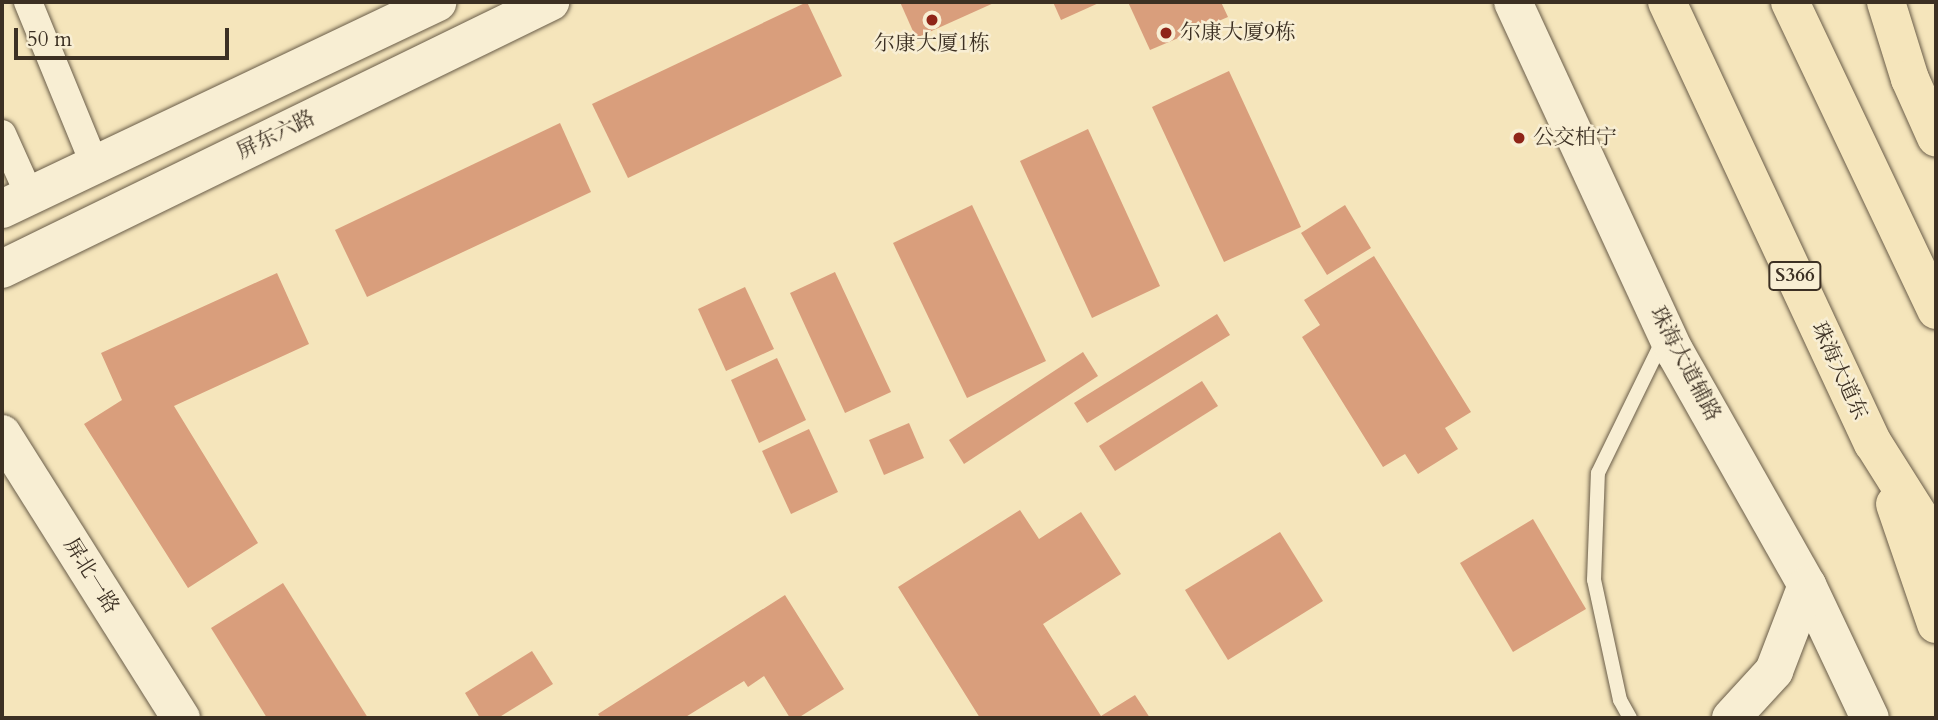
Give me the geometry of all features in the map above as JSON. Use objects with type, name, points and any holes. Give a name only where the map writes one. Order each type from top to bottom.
[{"type":"main road","name":"珠海大道东","points":[[1667,2],[1873,443],[1936,542]]},
{"type":"main road","points":[[1790,2],[1936,310]]},
{"type":"main road","points":[[1886,2],[1910,79],[1936,137]]},
{"type":"main road","points":[[1873,443],[1936,624]]},
{"type":"street","points":[[28,2],[94,163]]},
{"type":"street","points":[[2,134],[15,202],[436,2]]},
{"type":"street","name":"屏东六路","points":[[2,269],[551,2]]},
{"type":"street","name":"珠海大道辅路","points":[[1513,2],[1666,332],[1807,585],[1870,718]]},
{"type":"street","name":"屏北一路","points":[[2,434],[181,718]]},
{"type":"street","points":[[1740,717],[1774,671],[1807,585]]},
{"type":"lane","points":[[1630,718],[1620,700],[1594,580],[1598,472],[1666,332]]},
{"type":"building","points":[[807,2],[842,76],[628,178],[592,104]]},
{"type":"building","name":"尔康大厦1栋","points":[[900,2],[996,2],[916,38]]},
{"type":"building","points":[[1053,2],[1101,2],[1061,20]]},
{"type":"building","name":"尔康大厦9栋","points":[[1128,2],[1221,2],[1228,17],[1150,50]]},
{"type":"building","points":[[1229,71],[1301,227],[1224,262],[1152,107]]},
{"type":"building","points":[[560,123],[591,192],[367,297],[335,230]]},
{"type":"building","points":[[1088,129],[1160,286],[1092,318],[1020,161]]},
{"type":"building","points":[[972,205],[1046,361],[967,398],[893,243]]},
{"type":"building","points":[[1345,205],[1371,248],[1327,275],[1301,233]]},
{"type":"building","points":[[1374,256],[1471,412],[1445,428],[1458,449],[1418,474],[1405,454],[1383,467],[1302,337],[1320,325],[1304,300]]},
{"type":"building","points":[[835,272],[891,392],[845,413],[790,293]]},
{"type":"building","points":[[277,273],[309,344],[174,406],[258,543],[188,588],[84,424],[122,400],[101,353]]},
{"type":"building","points":[[745,287],[774,349],[726,371],[698,309]]},
{"type":"building","points":[[1217,314],[1230,335],[1087,423],[1074,403]]},
{"type":"building","points":[[1083,352],[1098,376],[964,464],[949,440]]},
{"type":"building","points":[[777,358],[806,420],[759,443],[731,380]]},
{"type":"building","points":[[1202,381],[1218,406],[1115,471],[1099,446]]},
{"type":"building","points":[[909,423],[924,458],[884,475],[869,440]]},
{"type":"building","points":[[809,429],[838,492],[791,514],[762,451]]},
{"type":"building","points":[[1020,510],[1039,539],[1081,512],[1121,574],[1043,624],[1101,716],[1135,695],[1150,718],[980,718],[898,587]]},
{"type":"building","points":[[1533,519],[1586,609],[1513,652],[1460,563]]},
{"type":"building","points":[[1280,532],[1323,601],[1228,660],[1185,590]]},
{"type":"building","points":[[283,583],[368,718],[267,718],[211,628]]},
{"type":"building","points":[[785,595],[844,689],[798,718],[790,718],[764,676],[748,687],[744,681],[684,718],[601,718],[598,714]]},
{"type":"building","points":[[532,651],[553,684],[498,718],[480,718],[465,693]]},
{"type":"place","name":"尔康大厦1栋","points":[[932,20]]},
{"type":"place","name":"尔康大厦9栋","points":[[1166,33]]},
{"type":"place","name":"公交柏宁","points":[[1519,138]]}]
